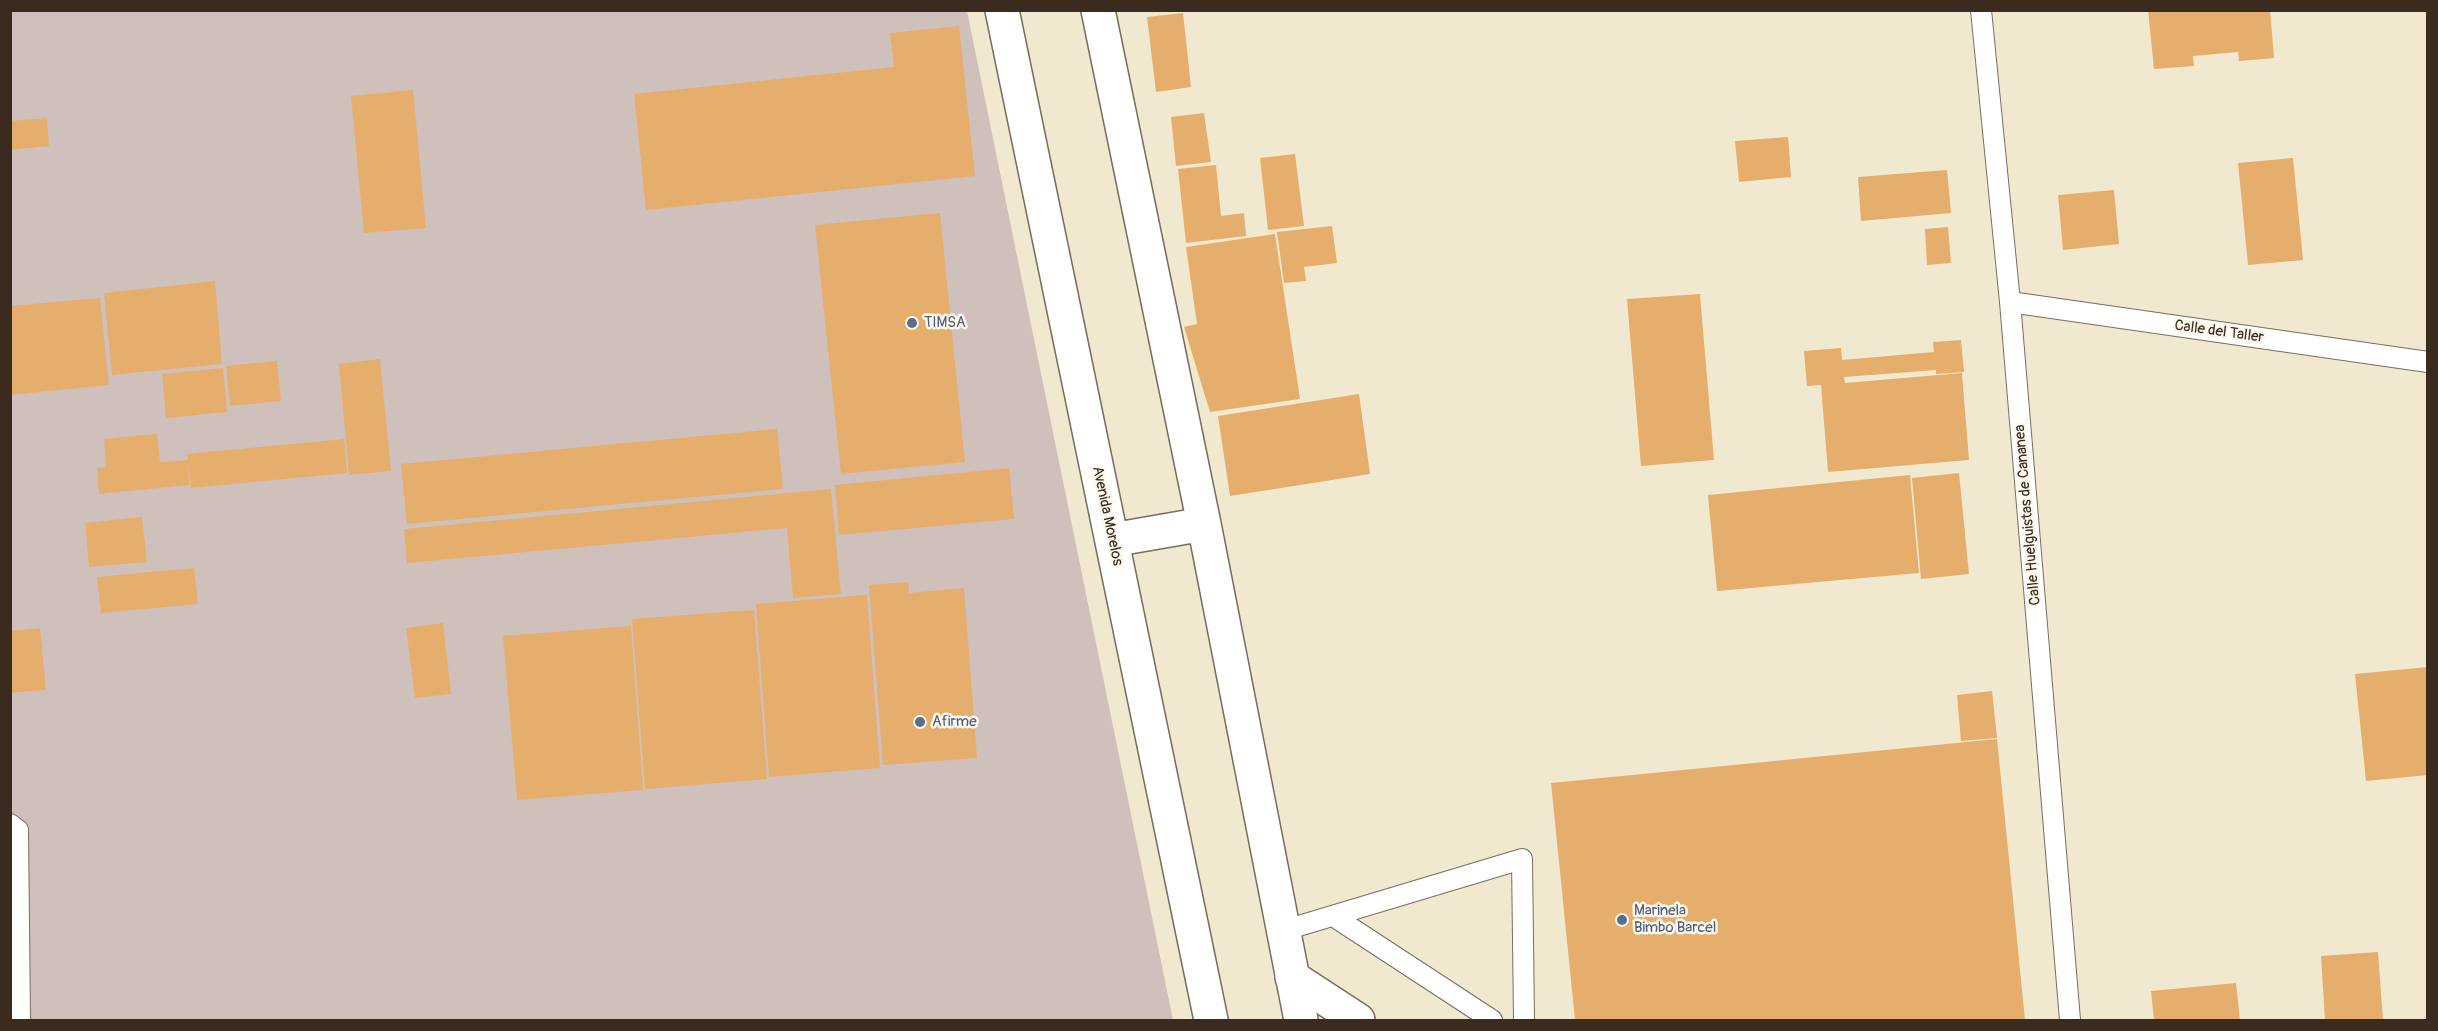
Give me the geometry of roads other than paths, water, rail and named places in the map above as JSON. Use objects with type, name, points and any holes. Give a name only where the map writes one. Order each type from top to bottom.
[{"type":"main road","name":"Avenida Morelos","points":[[1002,10],[1211,1020]]},
{"type":"main road","points":[[1098,10],[1204,524],[1301,1020]]},
{"type":"main road","points":[[1112,540],[1204,524]]},
{"type":"main road","points":[[1292,977],[1358,1020]]},
{"type":"lane","name":"Calle Huelguistas de Cananea","points":[[1981,10],[2010,302],[2070,1020]]},
{"type":"lane","name":"Calle del Taller","points":[[2010,302],[2427,362]]},
{"type":"lane","points":[[10,824],[18,830],[20,1020]]},
{"type":"lane","points":[[1282,931],[1522,859],[1524,1020]]},
{"type":"lane","points":[[1333,915],[1492,1020]]},
{"type":"place","name":"TIMSA","points":[[912,323]]},
{"type":"place","name":"Afirme","points":[[920,722]]},
{"type":"place","name":"Marinela Bimbo Barcel","points":[[1622,920]]}]
